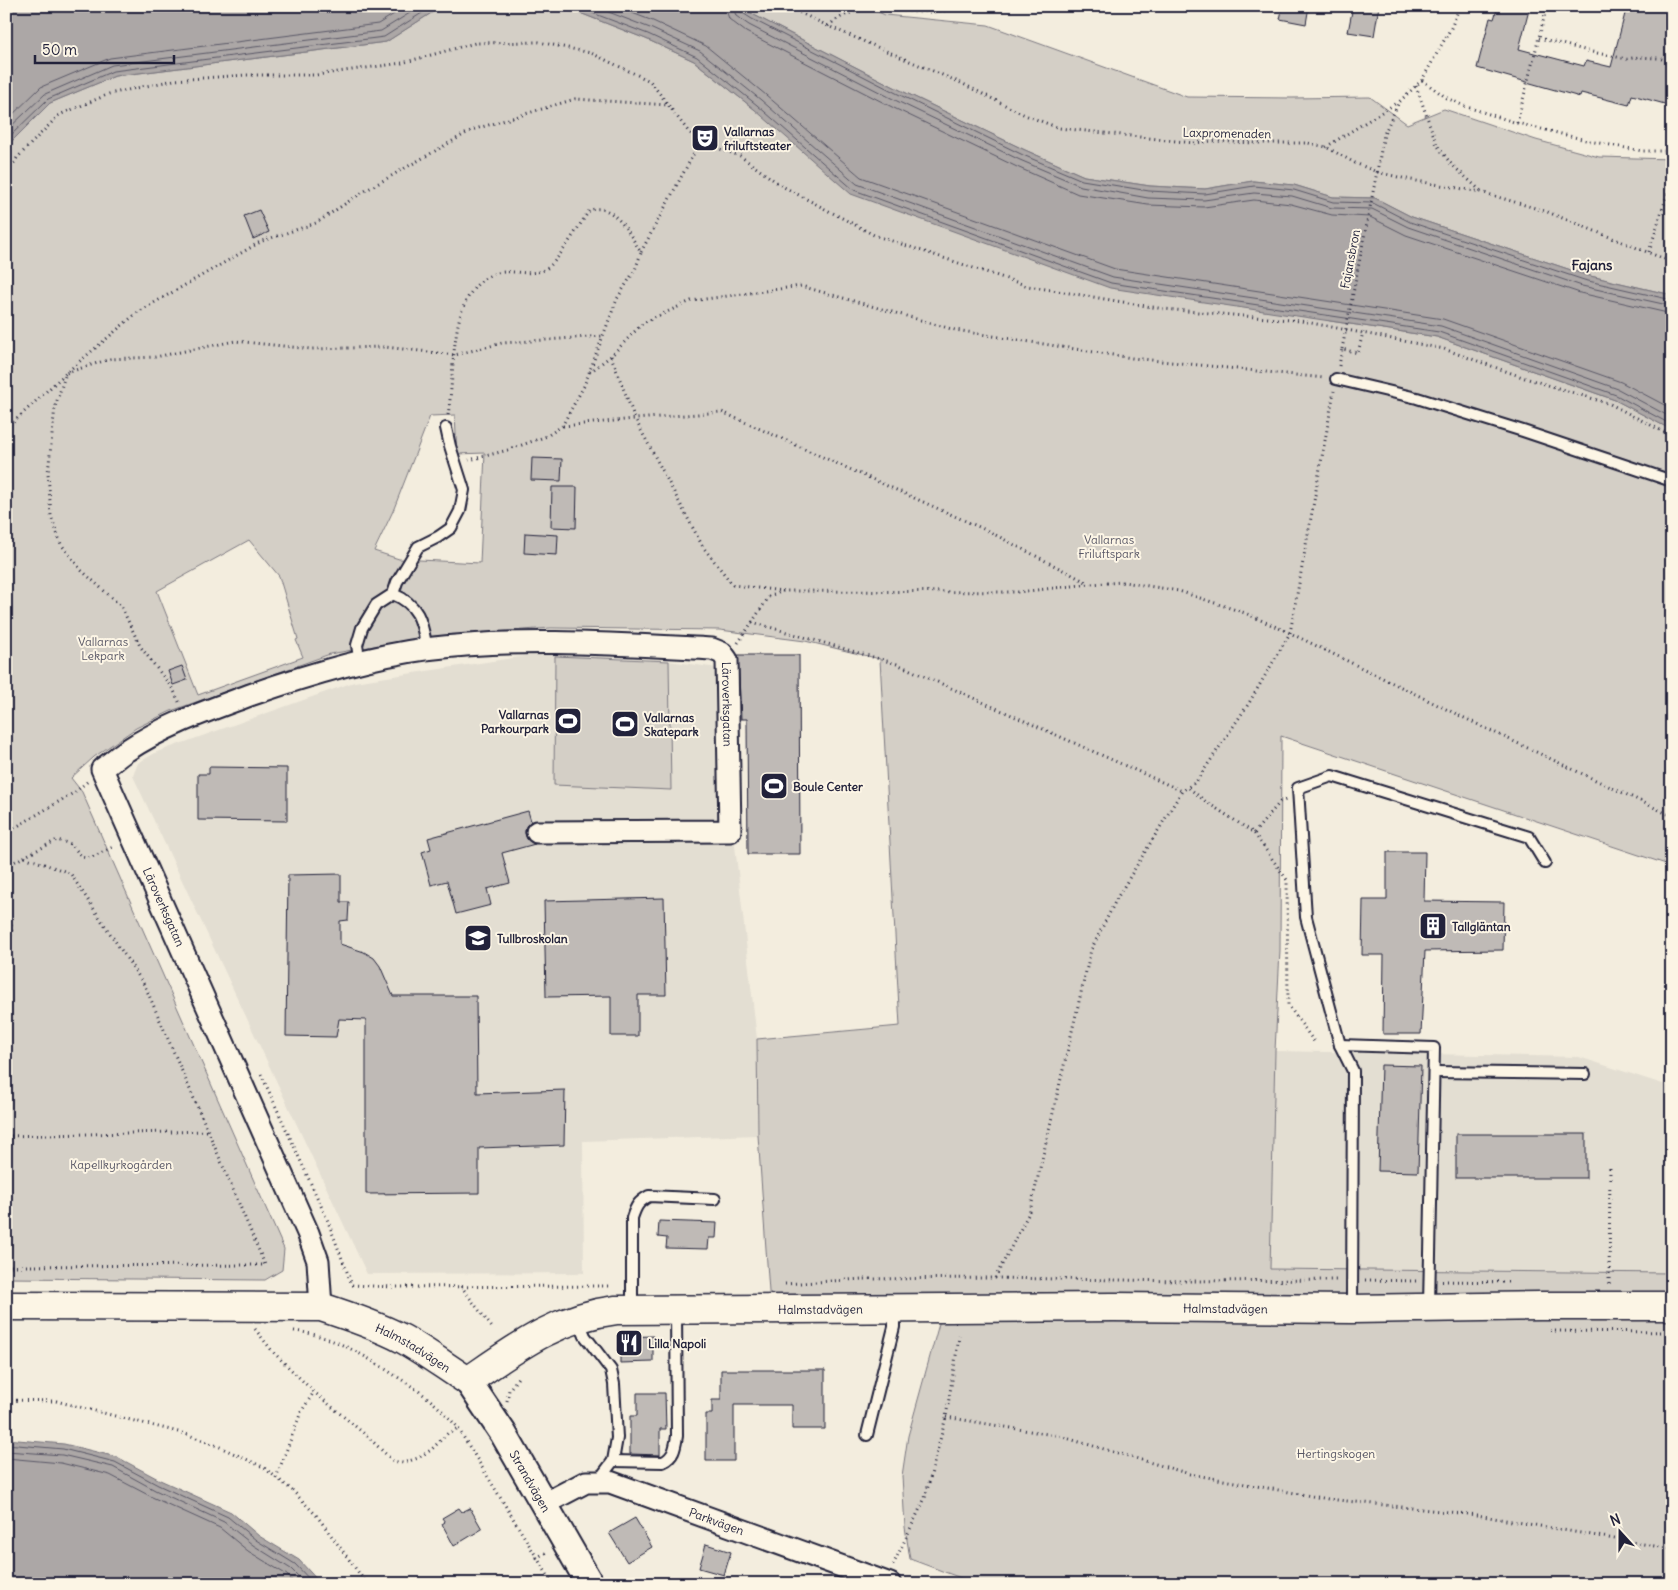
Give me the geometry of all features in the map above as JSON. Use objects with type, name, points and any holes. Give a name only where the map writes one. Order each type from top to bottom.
[{"type":"main road","name":"Halmstadvägen","points":[[6,1306],[255,1323],[321,1307],[369,1323],[403,1339],[433,1356],[447,1368],[468,1381],[540,1333],[577,1317],[609,1311],[632,1298],[676,1310],[894,1308],[1352,1309],[1672,1306]]},
{"type":"street","name":"Läroverksgatan","points":[[321,1307],[318,1261],[308,1233],[102,769],[124,752],[160,731],[186,719],[306,675],[426,649],[509,642],[591,642],[712,649],[722,653],[727,660],[730,831],[538,832]]},
{"type":"street","name":"Strandvägen","points":[[468,1381],[503,1433],[590,1584]]},
{"type":"street","name":"Parkvägen","points":[[544,1504],[586,1482],[610,1482],[886,1583]]},
{"type":"lane","points":[[1336,379],[1417,398],[1523,431],[1672,482]]},
{"type":"lane","points":[[360,663],[357,646],[362,628],[376,605],[393,594],[397,582],[418,547],[451,528],[460,512],[464,490],[446,428]]},
{"type":"lane","points":[[393,594],[405,599],[415,609],[421,625],[426,649]]},
{"type":"lane","points":[[1352,1309],[1353,1071],[1340,1045],[1306,917],[1298,788],[1332,776],[1529,838],[1545,863]]},
{"type":"lane","points":[[1340,1045],[1434,1048],[1429,1308]]},
{"type":"lane","points":[[1434,1072],[1585,1074]]},
{"type":"lane","points":[[632,1298],[632,1218],[636,1205],[641,1200],[650,1196],[715,1199]]},
{"type":"lane","points":[[867,1435],[894,1327],[894,1308]]},
{"type":"lane","points":[[613,1461],[662,1462],[668,1459],[674,1452],[677,1436],[676,1310]]},
{"type":"lane","points":[[577,1317],[585,1336],[610,1370],[614,1384],[617,1438],[613,1461],[597,1482]]},
{"type":"path","name":"Laxpromenaden","points":[[786,6],[961,83],[1025,115],[1059,128],[1081,132],[1194,143],[1212,141],[1254,143],[1308,142],[1326,146],[1355,163],[1377,172],[1481,192],[1545,211],[1672,262]]},
{"type":"path","points":[[828,26],[845,14],[863,9],[878,8],[930,12],[943,11],[955,6]]},
{"type":"path","points":[[1326,146],[1399,102],[1422,80],[1451,28],[1460,6]]},
{"type":"path","points":[[1517,123],[1548,6]]},
{"type":"path","points":[[1539,38],[1627,59],[1639,57],[1658,58],[1672,62]]},
{"type":"path","points":[[6,176],[17,158],[59,116],[109,94],[174,80],[246,75],[316,74],[402,63],[475,43],[539,42],[591,53],[650,81],[688,131],[700,142],[740,156],[782,186],[874,235],[1028,286],[1164,309],[1302,321],[1444,349],[1525,378],[1610,404],[1672,436]]},
{"type":"path","points":[[1422,80],[1447,98],[1464,106],[1517,123],[1594,142],[1642,151],[1672,151]]},
{"type":"path","points":[[1416,86],[1437,145],[1451,164],[1481,192]]},
{"type":"path","points":[[6,430],[66,372],[138,312],[262,241],[316,222],[363,192],[472,130],[574,98],[668,105]]},
{"type":"path","name":"Fajansbron","points":[[1290,633],[1336,379],[1384,134],[1399,102]]},
{"type":"path","points":[[455,464],[508,450],[540,439],[562,426],[584,386],[617,299],[700,142]]},
{"type":"path","points":[[1649,252],[1672,179]]},
{"type":"path","points":[[446,428],[461,314],[470,294],[482,279],[504,272],[536,273],[548,268],[589,211],[596,208],[607,210],[628,229],[641,253]]},
{"type":"path","points":[[590,372],[611,356],[643,323],[691,300],[802,286],[955,330],[1132,358],[1336,379]]},
{"type":"path","points":[[1342,349],[1358,352],[1364,332]]},
{"type":"path","points":[[66,372],[110,359],[155,357],[235,341],[311,349],[385,347],[455,355],[502,343],[603,336]]},
{"type":"path","points":[[611,356],[635,419],[703,547],[733,585],[783,591],[1019,592],[1124,582],[1179,591],[1245,613],[1290,633],[1482,727],[1672,816]]},
{"type":"path","points":[[66,372],[55,407],[48,473],[51,516],[61,544],[81,570],[122,606],[140,646],[174,691],[186,719]]},
{"type":"path","points":[[562,426],[722,412],[988,531],[1090,584]]},
{"type":"path","points":[[727,660],[769,597],[783,591]]},
{"type":"path","points":[[752,622],[897,664],[1182,790],[1189,788],[1196,782],[1243,711],[1290,633]]},
{"type":"path","points":[[6,833],[75,792],[102,769]]},
{"type":"path","points":[[1189,788],[1205,801],[1254,833],[1287,880],[1288,1006],[1315,1043]]},
{"type":"path","points":[[994,1278],[1030,1211],[1091,950],[1117,898],[1182,790]]},
{"type":"path","points":[[1254,833],[1280,802],[1299,796]]},
{"type":"path","points":[[6,866],[57,840],[71,844],[82,857],[90,858],[123,842]]},
{"type":"path","points":[[6,1266],[265,1265],[145,986],[70,873],[24,857]]},
{"type":"path","points":[[6,911],[10,917],[12,938],[6,951]]},
{"type":"path","points":[[6,1136],[208,1131]]},
{"type":"path","points":[[1609,1284],[1610,1166]]},
{"type":"path","points":[[780,1285],[862,1279],[994,1278],[1184,1281],[1352,1280],[1510,1282]]},
{"type":"path","points":[[1599,1283],[1618,1284]]},
{"type":"path","points":[[352,1285],[391,1287],[461,1286],[632,1298]]},
{"type":"path","points":[[461,1286],[493,1329]]},
{"type":"path","points":[[255,1323],[273,1352],[314,1392],[394,1461],[403,1463],[418,1458],[431,1450],[448,1433],[458,1428]]},
{"type":"path","points":[[292,1331],[319,1336],[349,1348],[422,1393],[439,1408],[458,1428],[553,1584]]},
{"type":"path","points":[[886,1583],[925,1498],[946,1416],[960,1331]]},
{"type":"path","points":[[276,1478],[301,1412],[314,1392]]},
{"type":"path","points":[[6,1400],[56,1401],[186,1434],[263,1467],[292,1490],[317,1516],[367,1584]]},
{"type":"path","points":[[946,1416],[1059,1436],[1190,1474],[1220,1480],[1328,1499],[1477,1515],[1672,1549]]},
{"type":"shaded area","name":"Tullbroskolan","points":[[539,654],[669,661],[717,668],[717,796],[722,837],[734,837],[757,1039],[758,1135],[583,1141],[584,1273],[367,1274],[133,776],[138,763],[157,752],[354,682]]},
{"type":"shaded area","points":[[1275,1051],[1579,1057],[1672,1087],[1672,1273],[1270,1269]]},
{"type":"green space","name":"Vallarnas Friluftspark","points":[[452,6],[533,6],[580,13],[646,39],[694,61],[754,109],[1330,321],[1437,337],[1615,400],[1672,430],[1672,866],[1281,736],[1280,950],[1275,1051],[1270,1269],[1672,1273],[1672,1584],[977,1584],[910,1559],[905,1527],[902,1476],[908,1436],[940,1320],[771,1320],[758,1135],[757,1039],[900,1026],[880,659],[805,641],[720,630],[551,628],[424,637],[330,654],[171,711],[136,728],[94,757],[71,778],[82,792],[284,1249],[282,1270],[265,1280],[6,1278],[6,147],[50,103],[115,76],[386,42],[436,10]],"holes":[[[455,415],[457,454],[485,453],[480,563],[399,559],[374,551],[393,511],[430,416]],[[249,540],[279,576],[298,639],[296,640],[303,657],[198,695],[157,591]]]},
{"type":"green space","points":[[741,6],[865,6],[885,15],[988,25],[1187,97],[1370,97],[1407,124],[1444,109],[1536,140],[1599,157],[1672,159],[1672,295],[1586,275],[1412,217],[1375,198],[1333,197],[1294,185],[1253,181],[1205,189],[1150,186],[1084,176],[902,91],[754,15]]},
{"type":"green space","name":"Vallarnas Skatepark","points":[[555,656],[669,661],[671,790],[554,785]]},
{"type":"water","points":[[6,6],[452,6],[436,10],[386,42],[115,76],[50,103],[6,147]]},
{"type":"water","points":[[533,6],[741,6],[754,15],[902,91],[1084,176],[1150,186],[1205,189],[1253,181],[1294,185],[1333,197],[1375,198],[1412,217],[1586,275],[1672,295],[1672,430],[1615,400],[1437,337],[1110,288],[851,194],[754,109],[694,61],[646,39],[580,13]]},
{"type":"water","points":[[6,1439],[64,1444],[117,1457],[160,1480],[231,1512],[259,1536],[299,1560],[321,1584],[6,1584]]},
{"type":"building","points":[[1283,6],[1309,6],[1306,24],[1280,19]]},
{"type":"building","points":[[1353,6],[1379,6],[1374,36],[1348,32]]},
{"type":"building","points":[[1498,6],[1530,6],[1519,49],[1584,66],[1586,61],[1611,67],[1627,6],[1672,6],[1672,106],[1632,95],[1629,105],[1581,93],[1580,97],[1477,68],[1490,18],[1494,19]]},
{"type":"building","points":[[259,210],[269,232],[253,239],[244,216]]},
{"type":"building","points":[[532,458],[562,459],[561,481],[531,480]]},
{"type":"building","points":[[552,487],[577,487],[576,528],[551,527]]},
{"type":"building","points":[[525,533],[558,535],[557,555],[524,553]]},
{"type":"building","name":"Boule Center","points":[[738,655],[799,655],[800,854],[748,854],[747,719],[741,719]]},
{"type":"building","points":[[182,666],[187,680],[173,685],[168,671]]},
{"type":"building","points":[[209,767],[287,768],[287,821],[198,820],[198,774],[209,774]]},
{"type":"building","points":[[528,811],[531,821],[526,826],[525,833],[527,839],[535,844],[502,853],[510,883],[487,889],[491,905],[456,914],[447,881],[431,885],[422,852],[431,849],[428,838]]},
{"type":"building","name":"Tallgläntan","points":[[1387,852],[1425,852],[1424,901],[1504,902],[1503,950],[1425,951],[1421,1034],[1383,1034],[1384,955],[1362,955],[1363,900],[1387,900]]},
{"type":"building","points":[[341,874],[341,902],[349,902],[348,920],[340,921],[340,944],[364,952],[374,958],[380,966],[393,996],[476,996],[477,1093],[565,1090],[564,1145],[479,1148],[479,1193],[366,1194],[366,1020],[339,1019],[336,1037],[286,1036],[288,875]]},
{"type":"building","points":[[664,898],[666,995],[638,995],[638,1036],[611,1036],[611,996],[546,997],[544,901]]},
{"type":"building","points":[[1381,1065],[1421,1066],[1418,1172],[1378,1171]]},
{"type":"building","points":[[1456,1134],[1586,1134],[1586,1178],[1456,1178]]},
{"type":"building","points":[[659,1221],[717,1223],[716,1238],[709,1238],[708,1249],[666,1248],[667,1238],[658,1237]]},
{"type":"building","points":[[653,1336],[653,1362],[620,1363],[620,1337]]},
{"type":"building","points":[[721,1370],[825,1370],[825,1429],[792,1429],[792,1405],[734,1405],[734,1461],[706,1461],[706,1414],[712,1414],[712,1400],[721,1400]]},
{"type":"building","points":[[637,1393],[665,1393],[666,1429],[660,1429],[660,1455],[630,1454],[630,1416],[637,1416]]},
{"type":"building","points":[[459,1508],[462,1512],[470,1508],[482,1529],[454,1546],[442,1524],[445,1522],[442,1518]]},
{"type":"building","points":[[635,1518],[652,1547],[627,1562],[609,1533]]},
{"type":"building","points":[[706,1544],[731,1552],[724,1575],[699,1568]]},
{"type":"place","name":"Vallarnas friluftsteater","points":[[705,138]]},
{"type":"place","name":"Vallarnas Parkourpark","points":[[568,721]]},
{"type":"place","name":"Vallarnas Skatepark","points":[[625,724]]},
{"type":"place","name":"Boule Center","points":[[774,786]]},
{"type":"place","name":"Tallgläntan","points":[[1433,926]]},
{"type":"place","name":"Tullbroskolan","points":[[478,938]]},
{"type":"place","name":"Lilla Napoli","points":[[629,1343]]},
{"type":"district","name":"Fajans","points":[[1592,265]]},
{"type":"park label","name":"Vallarnas Lekpark","points":[[103,648]]},
{"type":"park label","name":"Kapellkyrkogården","points":[[121,1164]]},
{"type":"park label","name":"Hertingskogen","points":[[1336,1453]]}]
